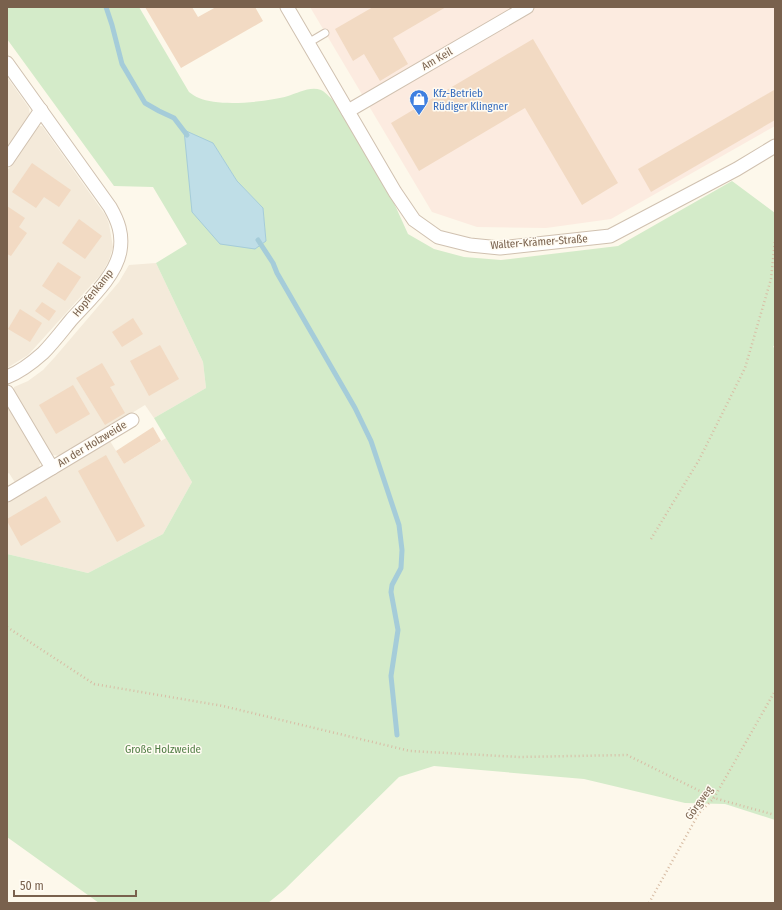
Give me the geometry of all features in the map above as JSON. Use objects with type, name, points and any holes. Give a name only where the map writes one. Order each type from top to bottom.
[{"type":"street","name":"Walter-Krämer-Straße","points":[[287,7],[395,192],[414,220],[438,237],[470,245],[500,248],[610,236],[737,169],[775,146]]},
{"type":"street","name":"Am Keil","points":[[348,111],[527,7]]},
{"type":"street","name":"Hopfenkamp","points":[[7,63],[110,207],[116,218],[121,240],[120,252],[107,280],[43,353],[29,364],[7,377]]},
{"type":"street","points":[[7,160],[41,110]]},
{"type":"street","name":"An der Holzweide","points":[[7,392],[52,468]]},
{"type":"street","name":"An der Holzweide","points":[[7,495],[132,420]]},
{"type":"lane","points":[[308,43],[325,33]]},
{"type":"path","points":[[651,539],[699,460],[745,368],[771,279],[775,240]]},
{"type":"path","points":[[7,628],[94,684],[222,706],[410,751],[519,757],[626,755],[714,798],[775,815]]},
{"type":"path","name":"Görgweg","points":[[649,903],[699,813],[714,798],[775,691]]},
{"type":"shaded area","points":[[310,7],[775,7],[775,126],[611,219],[546,228],[477,227],[432,212]]},
{"type":"shaded area","points":[[7,77],[29,108],[30,116],[7,149]]},
{"type":"shaded area","points":[[37,126],[42,126],[106,216],[113,247],[109,260],[102,273],[28,355],[7,368],[7,171]]},
{"type":"shaded area","points":[[156,263],[203,362],[206,388],[154,418],[145,405],[61,456],[52,455],[14,392],[14,387],[28,381],[43,370],[119,282],[129,265]]},
{"type":"shaded area","points":[[7,405],[41,461],[38,470],[16,484],[9,473],[7,474]]},
{"type":"shaded area","points":[[166,438],[192,482],[163,534],[88,573],[7,554],[7,503],[110,441],[124,464]]},
{"type":"green space","name":"Große Holzweide","points":[[7,7],[139,7],[189,92],[198,98],[208,101],[243,103],[279,98],[308,89],[321,90],[337,104],[389,192],[408,234],[434,249],[464,257],[501,260],[618,246],[732,181],[775,213],[775,344],[773,347],[775,348],[775,820],[725,804],[685,803],[584,779],[434,766],[399,777],[285,889],[268,903],[99,903],[7,837],[7,554],[88,573],[163,534],[192,482],[154,418],[206,388],[203,362],[156,263],[187,244],[153,187],[114,186],[7,39]],"holes":[[[213,143],[237,181],[263,208],[266,241]]]},
{"type":"water","points":[[184,130],[213,143],[237,181],[263,208],[266,241],[255,249],[220,244],[192,212]]},
{"type":"building","points":[[145,7],[192,7],[198,17],[216,7],[255,7],[263,21],[181,68]]},
{"type":"building","points":[[373,7],[446,7],[393,38],[408,64],[380,81],[364,54],[353,61],[335,29]]},
{"type":"building","points":[[533,39],[618,183],[582,205],[525,108],[419,171],[391,123]]},
{"type":"building","points":[[774,90],[775,120],[651,192],[638,169]]},
{"type":"building","points":[[32,163],[71,190],[59,207],[44,197],[36,208],[12,192]]},
{"type":"building","points":[[7,206],[25,218],[19,227],[27,233],[11,256],[7,254]]},
{"type":"building","points":[[79,219],[102,236],[85,259],[62,243]]},
{"type":"building","points":[[58,262],[81,277],[65,301],[42,286]]},
{"type":"building","points":[[42,302],[56,311],[49,321],[35,311]]},
{"type":"building","points":[[20,309],[42,323],[30,342],[8,329]]},
{"type":"building","points":[[133,318],[143,334],[122,347],[112,332]]},
{"type":"building","points":[[160,345],[179,379],[149,396],[130,361]]},
{"type":"building","points":[[102,363],[115,385],[110,387],[125,413],[105,425],[76,378]]},
{"type":"building","points":[[73,385],[90,414],[56,434],[39,405]]},
{"type":"building","points":[[153,427],[161,441],[124,464],[116,451]]},
{"type":"building","points":[[106,455],[145,526],[117,542],[78,471]]},
{"type":"building","points":[[46,496],[61,522],[21,546],[7,519]]},
{"type":"waterway","points":[[106,7],[122,64],[145,103],[174,118],[187,135]]},
{"type":"waterway","points":[[258,240],[273,263],[277,273],[355,408],[371,441],[399,525],[402,550],[401,568],[392,585],[391,592],[398,630],[391,676],[397,735]]},
{"type":"place","name":"Kfz-Betrieb Rüdiger Klingner","points":[[419,116]]}]
